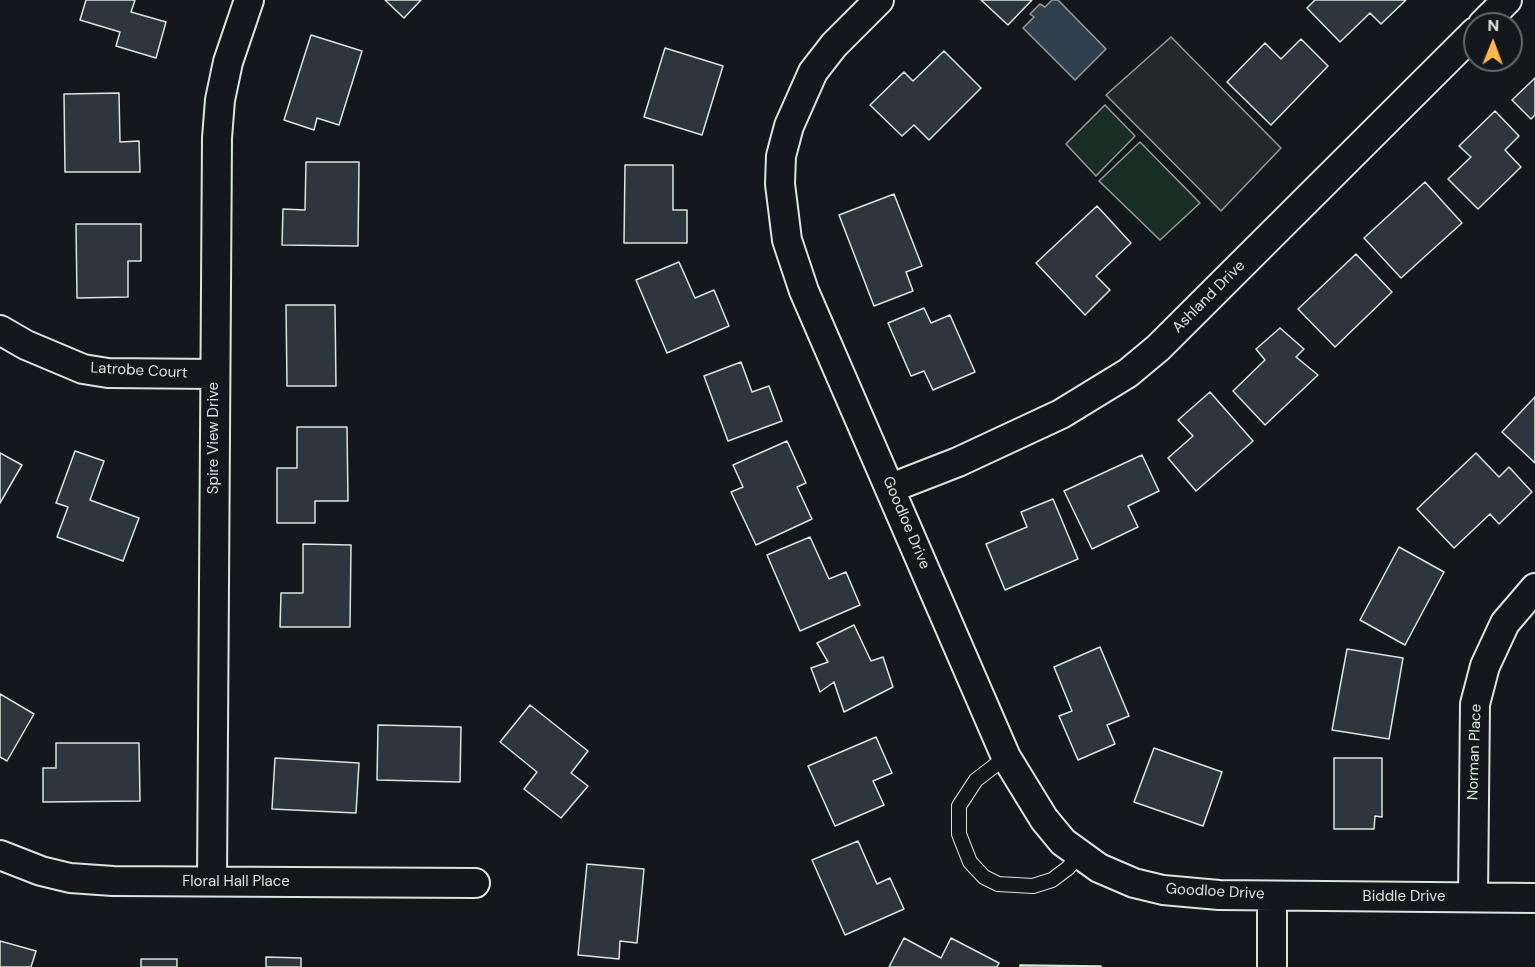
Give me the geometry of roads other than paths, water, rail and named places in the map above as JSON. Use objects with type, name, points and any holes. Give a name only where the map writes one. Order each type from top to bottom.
[{"type":"street","name":"Spire View Drive","points":[[212,881],[214,374],[220,100],[237,31],[249,0]]},
{"type":"street","name":"Goodloe Drive","points":[[879,0],[834,45],[813,72],[789,126],[781,156],[780,184],[787,240],[804,291],[1006,757],[1044,819],[1063,842],[1079,855],[1117,877],[1163,890],[1272,896]]},
{"type":"street","points":[[1495,12],[1507,0]]},
{"type":"street","name":"Ashland Drive","points":[[891,488],[958,462],[1061,414],[1128,373],[1158,348],[1463,44]]},
{"type":"street","name":"Latrobe Court","points":[[0,330],[37,350],[82,369],[108,373],[214,374]]},
{"type":"street","name":"Norman Place","points":[[1473,897],[1475,704],[1485,666],[1505,623],[1535,588]]},
{"type":"street","name":"Floral Hall Place","points":[[0,855],[41,871],[70,878],[475,883]]},
{"type":"street","points":[[1272,896],[1272,967]]},
{"type":"street","name":"Biddle Drive","points":[[1272,896],[1535,898]]},
{"type":"lane","points":[[1006,757],[976,780],[959,806],[959,834],[970,862],[984,877],[998,884],[1033,886],[1052,880],[1079,855]]},
{"type":"water","points":[[1052,0],[1058,0],[1106,49],[1075,80],[1023,28],[1034,17],[1030,14],[1040,4],[1045,7]]}]
